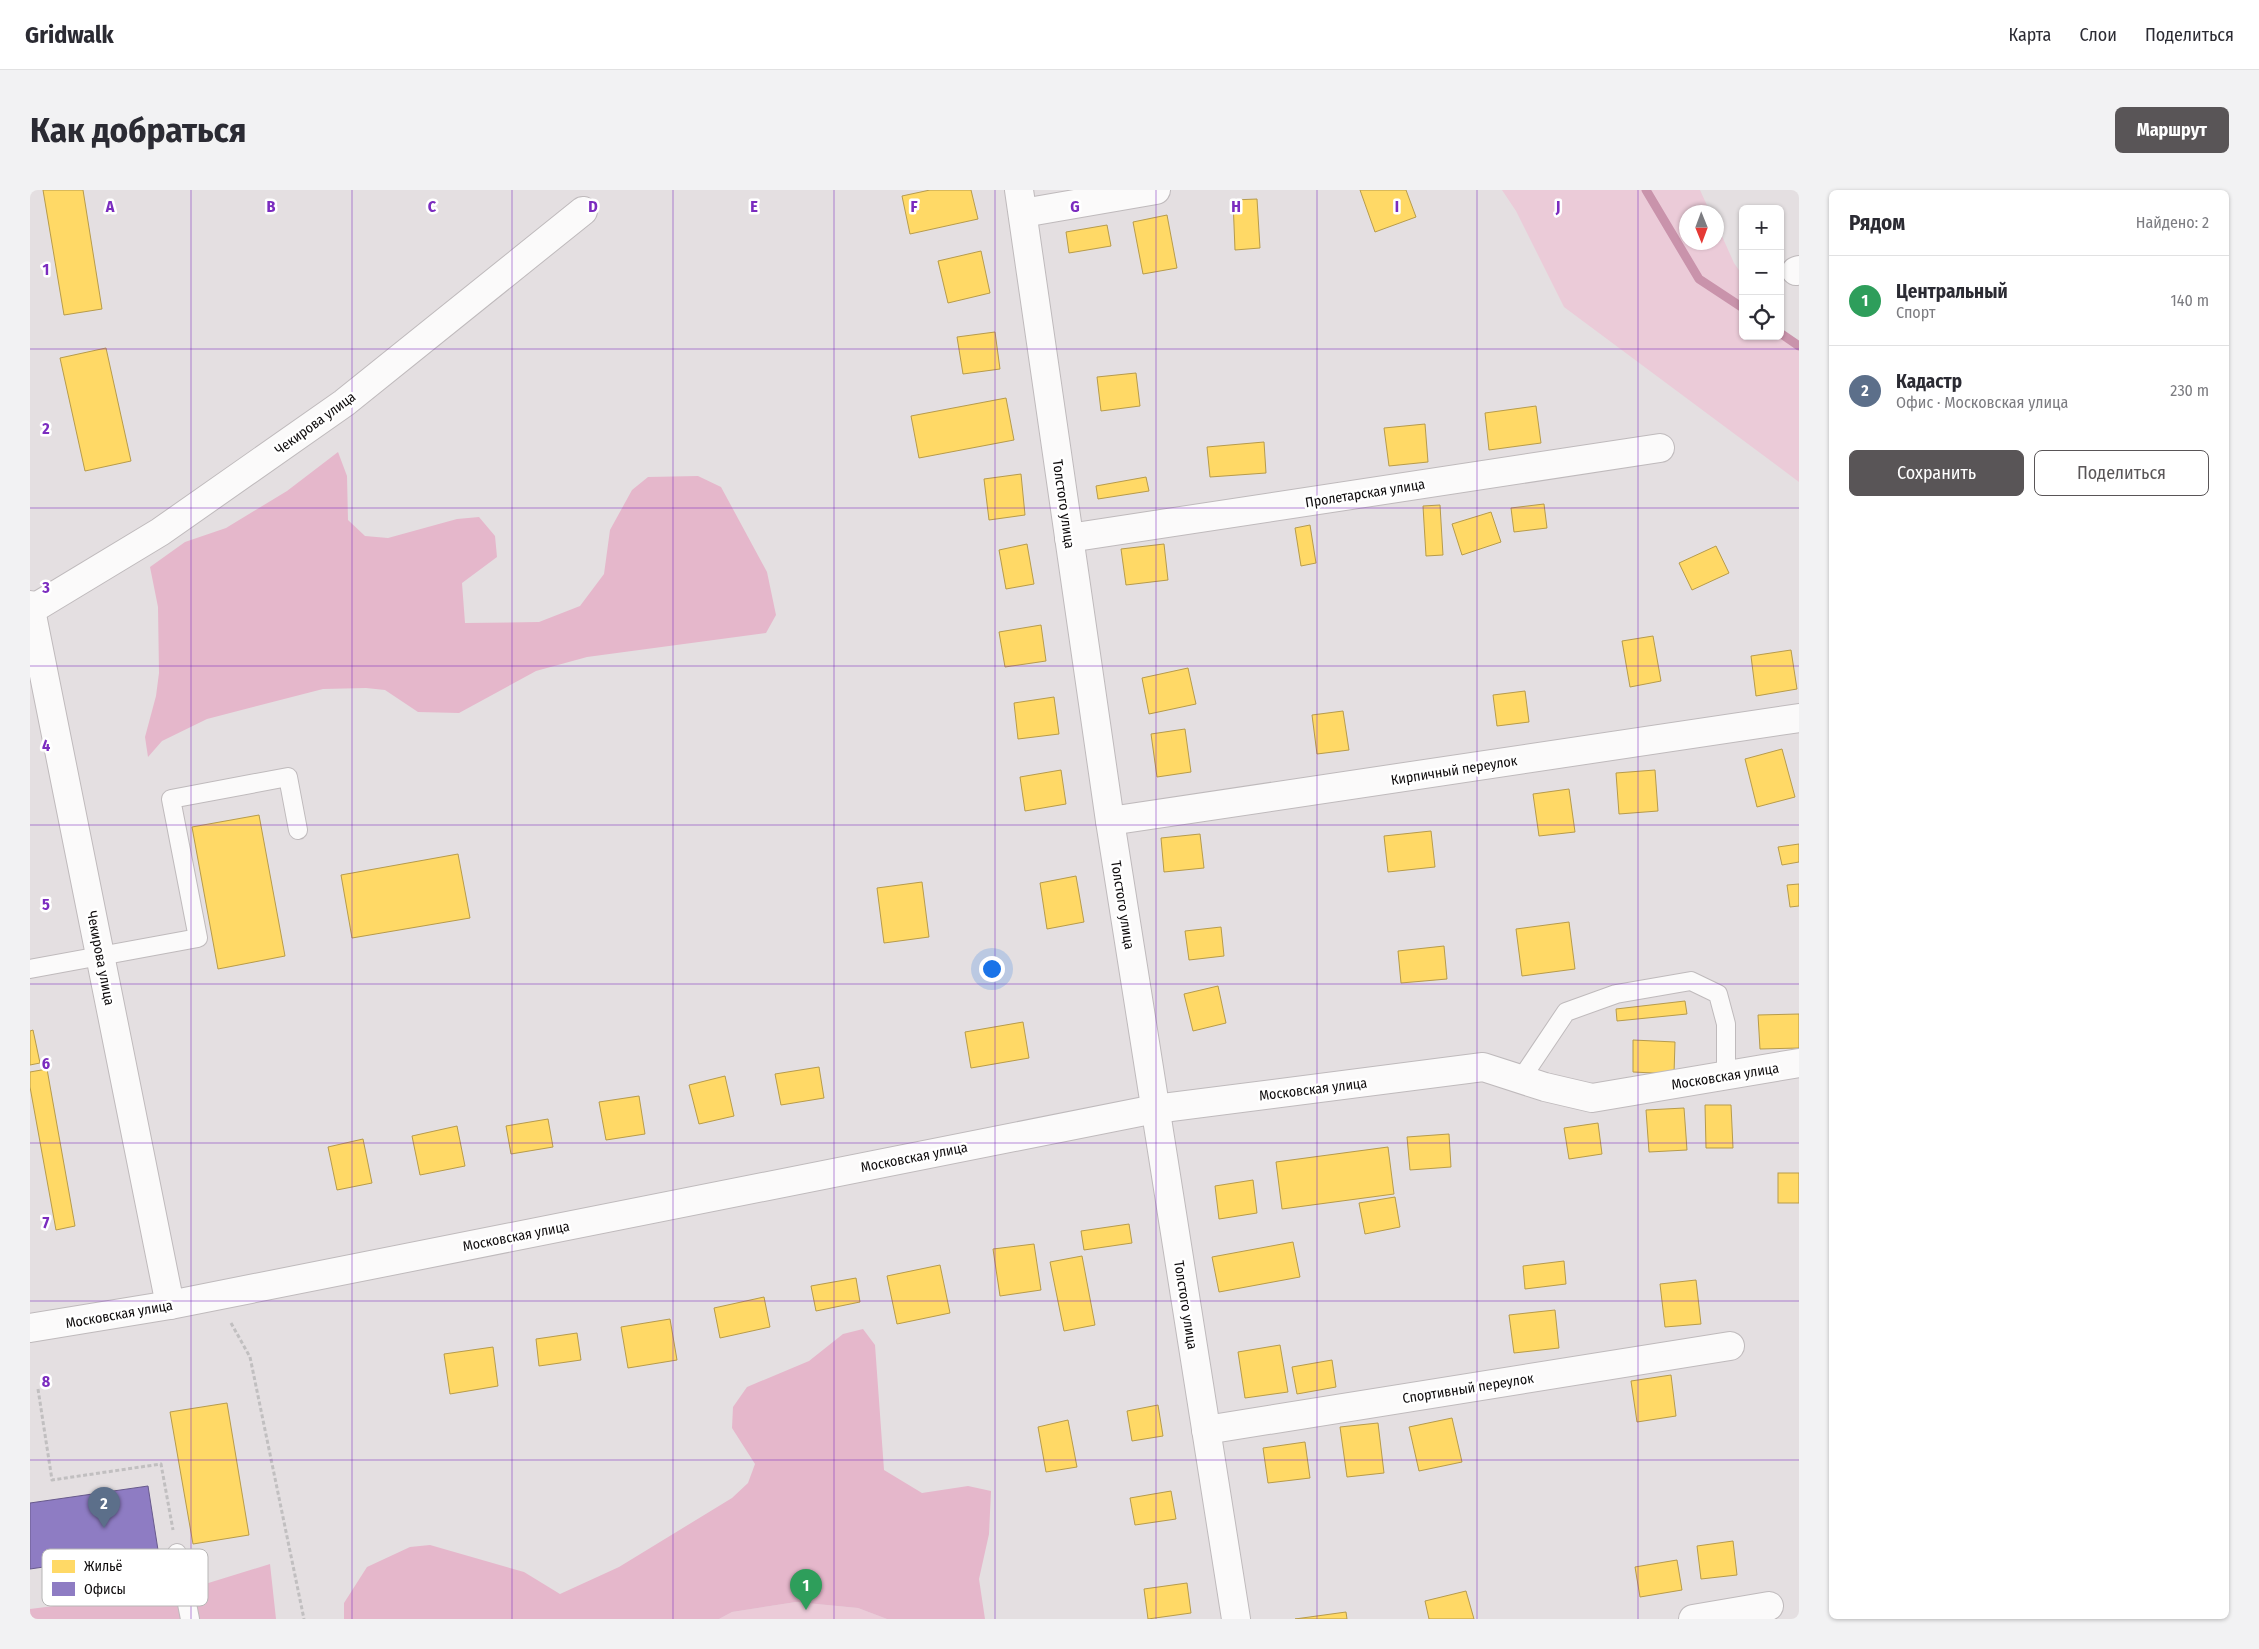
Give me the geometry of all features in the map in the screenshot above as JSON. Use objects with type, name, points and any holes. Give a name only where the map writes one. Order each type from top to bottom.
[{"type":"street","points":[[1021,202],[1156,190]]},
{"type":"street","name":"Толстого улица","points":[[1021,202],[1110,822],[1236,1619]]},
{"type":"street","name":"Чекирова улица","points":[[170,1305],[31,608],[160,532],[344,403],[583,211]]},
{"type":"street","name":"Пролетарская улица","points":[[1069,538],[1660,448]]},
{"type":"street","name":"Кирпичный переулок","points":[[1110,822],[1799,718]]},
{"type":"street","name":"Московская улица","points":[[30,1328],[170,1305],[1155,1110],[1483,1067],[1592,1098],[1799,1063]]},
{"type":"street","name":"Спортивный переулок","points":[[1206,1430],[1730,1346]]},
{"type":"street","points":[[1693,1619],[1769,1606]]},
{"type":"lane","points":[[30,969],[198,938],[171,799],[288,776],[298,830]]},
{"type":"lane","points":[[1521,1079],[1566,1012],[1616,994],[1691,981],[1718,994],[1726,1024],[1726,1075]]},
{"type":"lane","points":[[187,1606],[190,1619]]},
{"type":"path","points":[[216,1296],[250,1357],[304,1619]]},
{"type":"path","points":[[38,1389],[52,1480],[160,1464],[176,1549]]},
{"type":"shaded area","points":[[1502,190],[1700,190],[1707,205],[1679,205],[1679,250],[1724,250],[1724,241],[1739,270],[1739,340],[1784,340],[1784,334],[1799,343],[1799,482],[1564,307],[1516,211]]},
{"type":"shaded area","points":[[338,452],[347,476],[348,520],[365,536],[388,538],[457,519],[479,517],[495,536],[497,557],[462,583],[465,623],[539,622],[580,606],[604,574],[610,530],[632,490],[648,477],[698,476],[721,487],[767,572],[776,615],[766,633],[587,657],[536,671],[459,713],[418,712],[385,690],[366,688],[323,689],[207,719],[162,741],[148,757],[145,737],[156,696],[159,673],[158,607],[150,567],[185,542],[226,528],[287,491]]},
{"type":"shaded area","points":[[863,1329],[875,1345],[884,1470],[922,1493],[968,1486],[991,1491],[989,1534],[979,1579],[985,1619],[887,1619],[858,1608],[796,1602],[732,1612],[719,1619],[344,1619],[344,1603],[367,1567],[410,1547],[430,1545],[524,1572],[560,1594],[619,1567],[732,1498],[748,1483],[755,1464],[732,1428],[733,1407],[747,1387],[809,1361],[843,1334]]},
{"type":"shaded area","points":[[270,1564],[276,1619],[30,1619],[30,1609],[54,1606],[208,1606],[208,1583]]},
{"type":"shaded area","points":[[796,1602],[858,1608],[887,1619],[719,1619],[732,1612]]},
{"type":"building: Жильё","points":[[43,190],[83,190],[102,309],[64,315]]},
{"type":"building: Жильё","points":[[930,190],[971,190],[978,219],[910,234],[902,196]]},
{"type":"building: Жильё","points":[[1360,190],[1406,190],[1416,217],[1375,232]]},
{"type":"building: Жильё","points":[[1257,199],[1260,248],[1235,250],[1233,200]]},
{"type":"building: Жильё","points":[[1167,215],[1177,268],[1143,274],[1133,222]]},
{"type":"building: Жильё","points":[[1107,225],[1111,246],[1069,253],[1066,232]]},
{"type":"building: Жильё","points":[[981,251],[990,293],[948,303],[938,261]]},
{"type":"building: Жильё","points":[[995,332],[1000,369],[963,374],[957,337]]},
{"type":"building: Жильё","points":[[106,348],[131,461],[85,471],[60,358]]},
{"type":"building: Жильё","points":[[1136,373],[1140,406],[1101,411],[1097,377]]},
{"type":"building: Жильё","points":[[1006,398],[1014,440],[919,458],[911,416]]},
{"type":"building: Жильё","points":[[1536,406],[1541,443],[1489,450],[1485,413]]},
{"type":"building: Жильё","points":[[1425,424],[1428,462],[1389,466],[1384,428]]},
{"type":"building: Жильё","points":[[1264,442],[1266,473],[1210,477],[1207,447]]},
{"type":"building: Жильё","points":[[1021,474],[1025,515],[989,520],[984,479]]},
{"type":"building: Жильё","points":[[1146,477],[1149,491],[1098,499],[1096,486]]},
{"type":"building: Жильё","points":[[1544,504],[1547,528],[1514,532],[1511,508]]},
{"type":"building: Жильё","points":[[1440,505],[1443,555],[1426,556],[1423,506]]},
{"type":"building: Жильё","points":[[1491,512],[1501,542],[1462,555],[1452,524]]},
{"type":"building: Жильё","points":[[1310,525],[1316,563],[1301,566],[1295,528]]},
{"type":"building: Жильё","points":[[1027,544],[1034,584],[1006,589],[999,550]]},
{"type":"building: Жильё","points":[[1164,544],[1168,580],[1126,585],[1121,549]]},
{"type":"building: Жильё","points":[[1716,546],[1729,573],[1692,590],[1679,563]]},
{"type":"building: Жильё","points":[[1041,625],[1046,661],[1005,667],[999,632]]},
{"type":"building: Жильё","points":[[1653,636],[1661,681],[1630,687],[1622,641]]},
{"type":"building: Жильё","points":[[1791,650],[1797,689],[1756,696],[1751,656]]},
{"type":"building: Жильё","points":[[1188,668],[1196,704],[1149,714],[1142,678]]},
{"type":"building: Жильё","points":[[1525,691],[1529,722],[1497,726],[1493,695]]},
{"type":"building: Жильё","points":[[1054,697],[1059,734],[1018,739],[1014,703]]},
{"type":"building: Жильё","points":[[1343,711],[1349,750],[1317,754],[1312,715]]},
{"type":"building: Жильё","points":[[1185,729],[1191,772],[1157,777],[1151,734]]},
{"type":"building: Жильё","points":[[1782,749],[1795,797],[1757,807],[1745,759]]},
{"type":"building: Жильё","points":[[1061,770],[1066,804],[1025,811],[1020,777]]},
{"type":"building: Жильё","points":[[1655,770],[1658,811],[1619,814],[1616,773]]},
{"type":"building: Жильё","points":[[1569,789],[1575,832],[1539,836],[1533,794]]},
{"type":"building: Жильё","points":[[259,815],[285,956],[218,969],[192,827]]},
{"type":"building: Жильё","points":[[1431,831],[1435,867],[1388,872],[1384,836]]},
{"type":"building: Жильё","points":[[1200,834],[1204,868],[1164,872],[1161,838]]},
{"type":"building: Жильё","points":[[1799,844],[1799,862],[1782,865],[1778,847]]},
{"type":"building: Жильё","points":[[458,854],[470,918],[352,938],[341,875]]},
{"type":"building: Жильё","points":[[1076,876],[1084,922],[1047,929],[1040,883]]},
{"type":"building: Жильё","points":[[922,882],[929,937],[884,943],[877,888]]},
{"type":"building: Жильё","points":[[1799,884],[1799,906],[1790,907],[1787,885]]},
{"type":"building: Жильё","points":[[1569,922],[1575,969],[1522,976],[1516,929]]},
{"type":"building: Жильё","points":[[1221,927],[1224,956],[1189,960],[1185,931]]},
{"type":"building: Жильё","points":[[1444,946],[1447,979],[1401,983],[1398,951]]},
{"type":"building: Жильё","points":[[1218,986],[1226,1023],[1193,1031],[1184,994]]},
{"type":"building: Жильё","points":[[1685,1001],[1687,1014],[1617,1021],[1616,1009]]},
{"type":"building: Жильё","points":[[1799,1014],[1799,1048],[1760,1049],[1758,1015]]},
{"type":"building: Жильё","points":[[1023,1022],[1029,1058],[971,1068],[965,1032]]},
{"type":"building: Жильё","points":[[33,1030],[40,1063],[30,1065],[30,1031]]},
{"type":"building: Жильё","points":[[1633,1040],[1675,1042],[1674,1074],[1633,1072]]},
{"type":"building: Жильё","points":[[819,1067],[824,1098],[781,1105],[775,1074]]},
{"type":"building: Жильё","points":[[47,1069],[75,1226],[56,1230],[30,1087],[30,1072]]},
{"type":"building: Жильё","points":[[725,1076],[734,1116],[699,1124],[689,1085]]},
{"type":"building: Жильё","points":[[639,1096],[645,1134],[606,1140],[599,1102]]},
{"type":"building: Жильё","points":[[1705,1105],[1731,1105],[1733,1148],[1706,1148]]},
{"type":"building: Жильё","points":[[1684,1108],[1687,1150],[1649,1152],[1646,1110]]},
{"type":"building: Жильё","points":[[548,1119],[553,1147],[511,1154],[506,1126]]},
{"type":"building: Жильё","points":[[1598,1123],[1602,1154],[1569,1159],[1564,1128]]},
{"type":"building: Жильё","points":[[457,1126],[465,1166],[420,1175],[412,1136]]},
{"type":"building: Жильё","points":[[1449,1134],[1451,1167],[1410,1170],[1407,1137]]},
{"type":"building: Жильё","points":[[363,1139],[372,1183],[337,1190],[328,1147]]},
{"type":"building: Жильё","points":[[1388,1147],[1394,1194],[1282,1209],[1276,1162]]},
{"type":"building: Жильё","points":[[1778,1173],[1799,1173],[1799,1203],[1778,1203]]},
{"type":"building: Жильё","points":[[1253,1180],[1257,1213],[1219,1219],[1215,1186]]},
{"type":"building: Жильё","points":[[1395,1197],[1400,1227],[1365,1234],[1359,1203]]},
{"type":"building: Жильё","points":[[1129,1224],[1132,1243],[1084,1250],[1081,1231]]},
{"type":"building: Жильё","points":[[1293,1242],[1300,1277],[1219,1292],[1212,1257]]},
{"type":"building: Жильё","points":[[1034,1244],[1041,1290],[1000,1296],[993,1249]]},
{"type":"building: Жильё","points":[[1082,1256],[1095,1325],[1064,1331],[1050,1262]]},
{"type":"building: Жильё","points":[[1564,1261],[1566,1284],[1525,1289],[1523,1266]]},
{"type":"building: Жильё","points":[[940,1265],[950,1313],[897,1324],[887,1276]]},
{"type":"building: Жильё","points":[[856,1278],[860,1302],[816,1311],[811,1286]]},
{"type":"building: Жильё","points":[[1696,1280],[1701,1324],[1665,1327],[1660,1284]]},
{"type":"building: Жильё","points":[[764,1297],[770,1327],[720,1338],[714,1308]]},
{"type":"building: Жильё","points":[[1555,1310],[1559,1348],[1514,1353],[1509,1315]]},
{"type":"building: Жильё","points":[[670,1319],[677,1360],[628,1368],[621,1327]]},
{"type":"building: Жильё","points":[[577,1333],[581,1360],[539,1366],[536,1339]]},
{"type":"building: Жильё","points":[[1280,1345],[1288,1392],[1245,1398],[1238,1352]]},
{"type":"building: Жильё","points":[[493,1347],[498,1386],[450,1394],[444,1354]]},
{"type":"building: Жильё","points":[[1332,1360],[1336,1387],[1297,1394],[1292,1367]]},
{"type":"building: Жильё","points":[[1671,1375],[1676,1416],[1637,1422],[1631,1381]]},
{"type":"building: Жильё","points":[[227,1403],[249,1535],[193,1544],[170,1412]]},
{"type":"building: Жильё","points":[[1158,1405],[1163,1436],[1132,1441],[1127,1411]]},
{"type":"building: Жильё","points":[[1452,1418],[1462,1462],[1419,1471],[1409,1427]]},
{"type":"building: Жильё","points":[[1068,1420],[1077,1467],[1046,1472],[1038,1427]]},
{"type":"building: Жильё","points":[[1378,1423],[1384,1473],[1347,1477],[1340,1427]]},
{"type":"building: Жильё","points":[[1305,1442],[1310,1478],[1268,1483],[1263,1448]]},
{"type":"building: Жильё","points":[[1171,1491],[1176,1519],[1135,1525],[1130,1498]]},
{"type":"building: Жильё","points":[[1733,1541],[1737,1575],[1701,1579],[1697,1546]]},
{"type":"building: Жильё","points":[[1677,1560],[1682,1590],[1640,1597],[1635,1567]]},
{"type":"building: Жильё","points":[[1187,1583],[1191,1613],[1148,1619],[1144,1589]]},
{"type":"building: Жильё","points":[[1466,1591],[1474,1619],[1429,1619],[1425,1601]]},
{"type":"building: Жильё","points":[[1346,1612],[1347,1619],[1295,1619]]},
{"type":"building: Офисы","points":[[148,1486],[158,1549],[42,1549],[42,1567],[30,1569],[30,1503]]},
{"type":"waterway","points":[[1646,190],[1699,279],[1739,305]]},
{"type":"waterway","points":[[1784,336],[1799,346]]},
{"type":"place","name":"Кадастр","points":[[104,1528]]},
{"type":"place","name":"Центральный","points":[[806,1610]]}]
